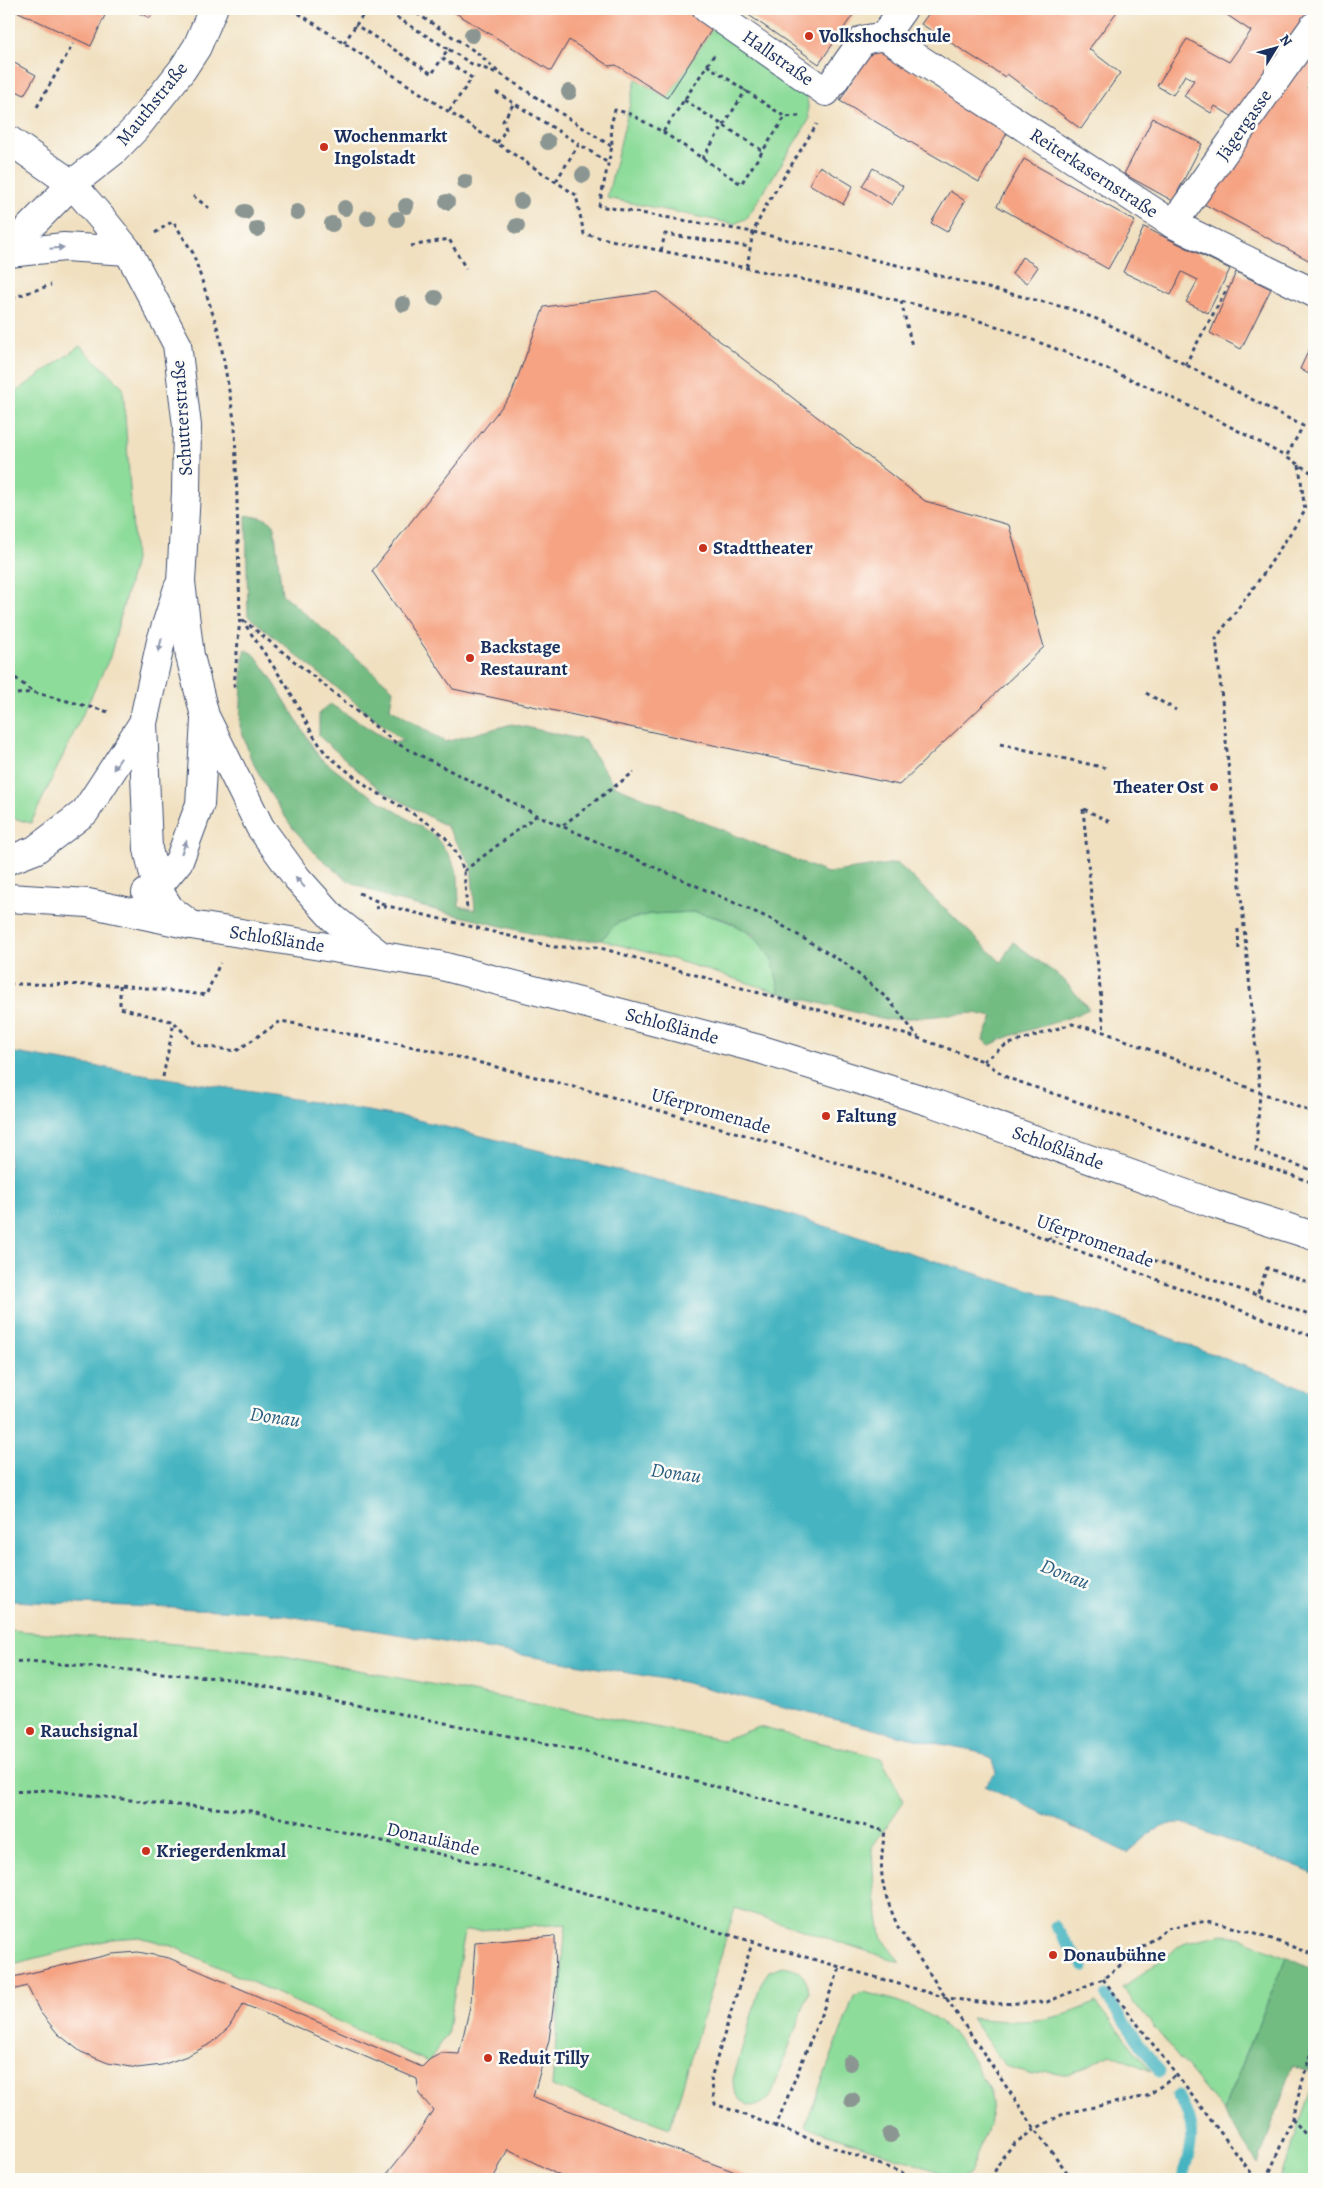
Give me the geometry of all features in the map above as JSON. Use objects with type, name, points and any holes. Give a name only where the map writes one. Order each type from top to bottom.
[{"type":"street","name":"Mauthstraße","points":[[9,248],[72,184],[114,151],[136,128],[192,54],[213,9]]},
{"type":"street","name":"Hallstraße","points":[[707,9],[733,27],[823,104],[863,40],[884,36]]},
{"type":"street","points":[[884,36],[903,9]]},
{"type":"street","name":"Jägergasse","points":[[1173,224],[1314,26]]},
{"type":"street","name":"Reiterkasernstraße","points":[[884,36],[1173,224],[1314,293]]},
{"type":"street","name":"Schutterstraße","points":[[9,140],[72,184],[128,251],[177,344],[186,426],[186,492],[180,582],[190,656],[205,716],[260,827],[297,878],[334,918],[381,956]]},
{"type":"street","points":[[9,253],[64,247],[128,251]]},
{"type":"street","name":"Schutterstraße","points":[[180,582],[161,641],[143,723],[148,849],[157,888],[170,909],[191,925]]},
{"type":"street","name":"Schutterstraße","points":[[157,888],[178,861],[200,804],[205,716]]},
{"type":"street","name":"Schutterstraße","points":[[9,860],[35,850],[85,812],[143,723]]},
{"type":"street","points":[[88,903],[138,896],[157,888]]},
{"type":"street","name":"Schloßlände","points":[[9,898],[88,903],[191,925],[438,965],[759,1049],[930,1102],[1214,1204],[1314,1236]]},
{"type":"path","points":[[292,9],[576,195],[584,234],[747,267],[981,321],[1076,356],[1182,401],[1314,474]]},
{"type":"path","points":[[310,9],[317,13]]},
{"type":"path","points":[[344,43],[367,9]]},
{"type":"path","points":[[383,9],[472,64],[499,74],[612,146]]},
{"type":"path","points":[[410,9],[480,54],[499,74]]},
{"type":"path","points":[[356,25],[432,74],[448,49]]},
{"type":"path","points":[[662,132],[733,27]]},
{"type":"path","points":[[36,106],[73,44]]},
{"type":"path","points":[[442,58],[472,78],[449,111]]},
{"type":"path","points":[[707,65],[785,117]]},
{"type":"path","points":[[702,159],[746,90]]},
{"type":"path","points":[[496,92],[608,164]]},
{"type":"path","points":[[684,100],[763,151]]},
{"type":"path","points":[[497,143],[506,129],[502,121],[514,103]]},
{"type":"path","points":[[823,104],[785,117],[741,184],[662,132],[628,113],[615,110],[611,125],[612,146],[599,206],[753,232],[901,266],[1071,309],[1104,322],[1303,426],[1286,457]]},
{"type":"path","points":[[747,267],[753,232],[823,104]]},
{"type":"path","points":[[556,181],[579,144]]},
{"type":"path","points":[[193,196],[209,208]]},
{"type":"path","points":[[173,221],[192,253],[219,334],[235,425],[240,617],[234,692]]},
{"type":"path","points":[[661,251],[665,234],[750,247]]},
{"type":"path","points":[[411,246],[449,239],[466,269]]},
{"type":"path","points":[[1185,365],[1244,258]]},
{"type":"path","points":[[12,298],[40,287],[57,283]]},
{"type":"path","points":[[900,301],[912,346]]},
{"type":"path","points":[[1299,465],[1305,511],[1262,576],[1216,638],[1260,1092],[1256,1150],[1314,1171]]},
{"type":"path","points":[[240,617],[396,743],[538,815],[773,920],[846,964],[889,1000],[918,1038]]},
{"type":"path","points":[[240,617],[288,688],[313,735],[326,754],[366,786],[430,824],[445,837],[457,854],[464,871],[467,910]]},
{"type":"path","points":[[9,674],[33,692],[143,723]]},
{"type":"path","points":[[9,695],[33,692]]},
{"type":"path","points":[[1146,693],[1176,710]]},
{"type":"path","points":[[1000,744],[1106,768]]},
{"type":"path","points":[[562,826],[634,772]]},
{"type":"path","points":[[1104,1032],[1084,810],[1110,822]]},
{"type":"path","points":[[464,871],[538,815]]},
{"type":"path","points":[[352,891],[388,906],[554,947],[597,947],[918,1038],[983,1061],[1008,1078],[1314,1183]]},
{"type":"path","points":[[334,918],[388,906]]},
{"type":"path","points":[[1238,929],[1240,953]]},
{"type":"path","points":[[9,984],[120,985],[206,995]]},
{"type":"path","points":[[120,985],[120,1008],[174,1022],[163,1077]]},
{"type":"path","name":"Uferpromenade","points":[[174,1022],[195,1044],[236,1051],[281,1021],[434,1051],[598,1093],[922,1189],[1046,1239],[1314,1337]]},
{"type":"path","points":[[983,1061],[1006,1045],[1072,1024],[1104,1032],[1314,1113]]},
{"type":"path","points":[[1046,1239],[1070,1232],[1257,1295],[1314,1317]]},
{"type":"path","points":[[1257,1295],[1267,1268],[1314,1284]]},
{"type":"path","points":[[9,1662],[28,1661],[229,1679],[578,1750],[885,1831],[880,1860],[884,1892],[898,1926],[1035,2129],[1072,2179]]},
{"type":"path","name":"Donaulände","points":[[9,1792],[48,1790],[163,1804],[251,1811],[492,1866],[947,1998],[995,2004],[1046,2002],[1103,1979],[1166,1928],[1207,1921],[1254,1932],[1314,1955]]},
{"type":"path","points":[[752,1940],[712,2078],[715,2104],[775,2128],[919,2179]]},
{"type":"path","points":[[775,2128],[840,1968]]},
{"type":"path","points":[[1103,1979],[1256,2179]]},
{"type":"path","points":[[1267,2179],[1292,2118],[1313,2045]]},
{"type":"path","points":[[991,2179],[1001,2159],[1015,2143],[1035,2129],[1065,2113],[1147,2096],[1178,2075]]},
{"type":"path","points":[[1292,2118],[1314,2145]]},
{"type":"green space","points":[[714,26],[807,94],[809,120],[747,218],[734,224],[607,198],[636,79],[667,98]]},
{"type":"green space","points":[[80,346],[123,387],[135,560],[110,657],[31,823],[9,817],[9,397]]},
{"type":"green space","points":[[246,515],[266,519],[274,524],[282,594],[393,689],[390,708],[445,742],[512,724],[584,740],[615,786],[827,873],[897,863],[1001,962],[1013,942],[1063,979],[1089,1009],[990,1045],[983,1040],[993,1017],[974,1013],[885,1020],[780,993],[772,960],[754,935],[726,920],[695,912],[650,914],[617,923],[601,940],[558,940],[391,899],[347,880],[316,854],[292,827],[269,792],[251,759],[240,726],[243,658],[246,650],[255,655],[270,676],[319,757],[356,786],[435,836],[451,858],[458,876],[459,906],[475,910],[471,865],[446,826],[379,789],[319,736],[319,713],[330,704],[389,741],[393,743],[403,741],[248,616]]},
{"type":"green space","points":[[695,912],[728,922],[739,927],[757,940],[773,963],[780,993],[672,959],[601,940],[617,923],[650,914]]},
{"type":"green space","points":[[9,1630],[258,1651],[722,1740],[759,1727],[881,1758],[904,1801],[872,1847],[874,1889],[881,1936],[900,1962],[735,1908],[670,2128],[552,2086],[566,1924],[465,1931],[447,2035],[428,2062],[172,1946],[140,1937],[112,1939],[9,1965]]},
{"type":"green space","points":[[1223,1934],[1242,1938],[1286,1957],[1223,2111],[1122,1988],[1186,1942]]},
{"type":"green space","points":[[1286,1957],[1314,1970],[1314,2074],[1293,2066],[1258,2164],[1223,2111]]},
{"type":"green space","points":[[783,1966],[797,1971],[804,1977],[809,1992],[771,2096],[766,2102],[752,2106],[737,2097],[733,2079],[761,1983],[769,1971]]},
{"type":"green space","points":[[863,1992],[917,2009],[946,2027],[958,2039],[985,2081],[991,2099],[991,2116],[969,2174],[960,2179],[805,2126],[854,1996]]},
{"type":"green space","points":[[1096,2002],[1151,2071],[1110,2054],[1069,2075],[1047,2071],[1032,2075],[1005,2066],[971,2018],[1004,2021],[1035,2020],[1065,2014]]},
{"type":"green space","points":[[1314,2082],[1314,2179],[1280,2179]]},
{"type":"water","name":"Donau","points":[[9,1052],[410,1118],[764,1207],[1114,1317],[1314,1392],[1314,1873],[1182,1823],[1174,1823],[1159,1828],[1128,1853],[984,1786],[996,1773],[992,1760],[977,1751],[910,1738],[682,1682],[265,1612],[9,1601]]},
{"type":"building","points":[[12,9],[96,9],[106,13],[91,46]]},
{"type":"building","points":[[130,9],[155,9],[150,18]]},
{"type":"building","points":[[449,9],[689,9],[714,26],[667,98],[616,65],[609,66],[569,40],[551,71]]},
{"type":"building","name":"Volkshochschule","points":[[740,9],[857,9],[819,64]]},
{"type":"building","points":[[932,9],[1119,9],[1089,49],[1120,73],[1081,129],[1007,74],[1005,77],[921,24]]},
{"type":"building","points":[[1218,9],[1314,9],[1238,120],[1215,106],[1211,113],[1184,96],[1194,80],[1185,75],[1173,95],[1157,86],[1187,39],[1229,62],[1251,31]]},
{"type":"building","points":[[872,46],[1010,128],[979,182],[840,101]]},
{"type":"building","points":[[1314,47],[1314,77],[1307,88],[1314,93],[1314,263],[1202,203]]},
{"type":"building","points":[[9,60],[36,75],[24,95],[9,87]]},
{"type":"building","points":[[1153,118],[1202,144],[1173,201],[1124,174]]},
{"type":"building","points":[[1024,159],[1135,221],[1108,269],[997,206]]},
{"type":"building","points":[[820,166],[853,186],[843,204],[809,184]]},
{"type":"building","points":[[873,168],[903,186],[892,205],[862,186]]},
{"type":"building","points":[[950,191],[965,201],[947,232],[931,223]]},
{"type":"building","points":[[1144,227],[1230,269],[1208,313],[1186,302],[1198,280],[1182,272],[1171,295],[1123,272]]},
{"type":"building","points":[[1022,257],[1038,267],[1027,283],[1012,274]]},
{"type":"building","points":[[1236,272],[1271,289],[1241,349],[1210,333]]},
{"type":"building","name":"Stadttheater","points":[[657,292],[925,501],[1009,525],[1044,647],[899,785],[453,689],[372,571],[511,395],[544,307]]},
{"type":"building","points":[[1314,339],[1314,377],[1300,369]]},
{"type":"building","name":"Reduit Tilly","points":[[555,1936],[556,1985],[549,2040],[533,2097],[754,2179],[566,2179],[508,2149],[493,2179],[383,2179],[414,2140],[433,2110],[419,2094],[417,2079],[243,2004],[229,2027],[212,2043],[187,2056],[162,2065],[137,2068],[108,2063],[81,2052],[58,2034],[40,2012],[27,1986],[9,1991],[9,1978],[112,1954],[138,1952],[169,1958],[422,2067],[430,2059],[442,2053],[459,2054],[471,2002],[475,1943]]},
{"type":"waterway","points":[[1055,1926],[1084,1967]]},
{"type":"waterway","points":[[1106,1996],[1160,2072]]},
{"type":"waterway","points":[[1177,2095],[1184,2106],[1191,2126],[1192,2136],[1189,2156],[1182,2179]]},
{"type":"place","name":"Volkshochschule","points":[[809,36]]},
{"type":"place","name":"Wochenmarkt Ingolstadt","points":[[324,147]]},
{"type":"place","name":"Stadttheater","points":[[703,548]]},
{"type":"place","name":"Backstage Restaurant","points":[[470,658]]},
{"type":"place","name":"Theater Ost","points":[[1214,787]]},
{"type":"place","name":"Faltung","points":[[826,1116]]},
{"type":"place","name":"Rauchsignal","points":[[30,1731]]},
{"type":"place","name":"Kriegerdenkmal","points":[[146,1851]]},
{"type":"place","name":"Donaubühne","points":[[1053,1955]]},
{"type":"place","name":"Reduit Tilly","points":[[488,2058]]}]
